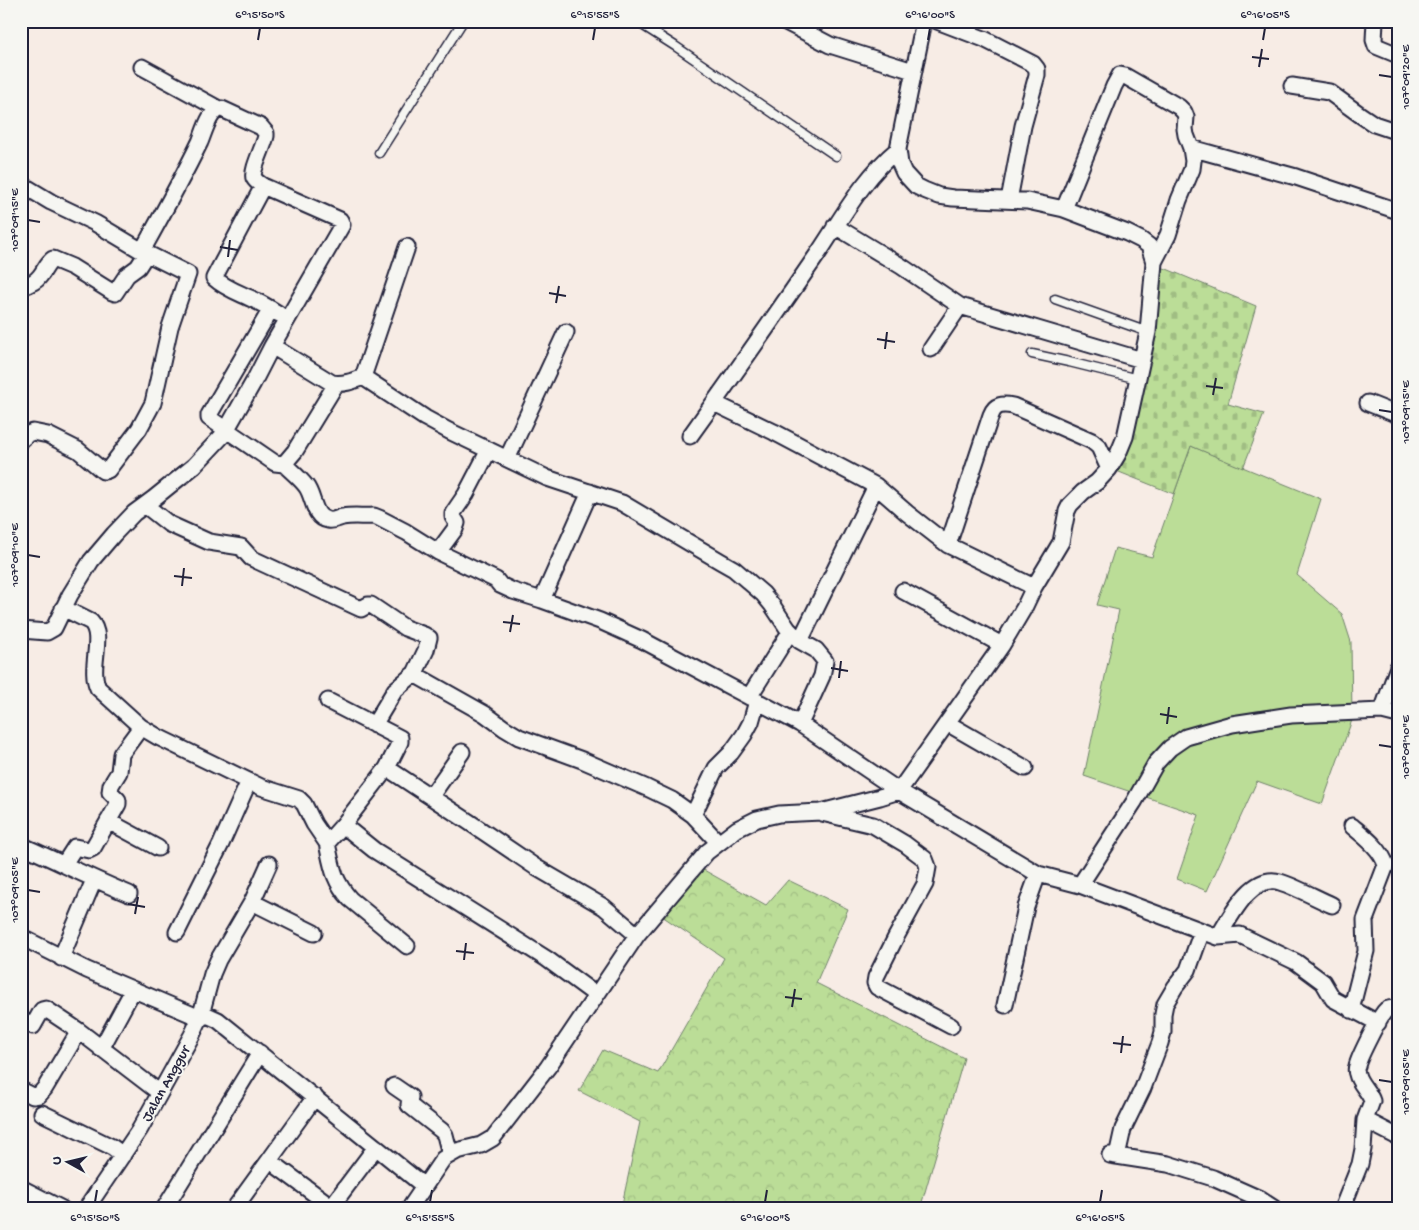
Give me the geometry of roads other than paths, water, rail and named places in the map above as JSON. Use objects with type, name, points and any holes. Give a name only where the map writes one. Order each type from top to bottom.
[{"type":"street","points":[[784,21],[830,45],[913,72]]},
{"type":"street","points":[[416,1206],[424,1186],[443,1159],[456,1151],[481,1145],[493,1138],[548,1067],[637,935],[707,852],[718,842],[737,829],[757,819],[779,814],[820,812],[899,791],[1002,645],[1061,542],[1067,510],[1070,504],[1097,482],[1109,469],[1126,437],[1148,332],[1154,262],[1150,246],[1127,233],[1064,209],[1026,201],[939,196],[916,186],[904,173],[900,164],[898,149],[924,21]]},
{"type":"street","points":[[937,21],[984,40],[1033,64],[1037,69],[1037,75],[1022,126],[1009,200]]},
{"type":"street","points":[[1375,21],[1374,40],[1376,46],[1398,55]]},
{"type":"street","points":[[21,630],[51,631],[91,561],[114,534],[134,513],[194,466],[225,431],[342,226],[340,220],[256,182],[254,175],[255,164],[264,146],[266,133],[261,127],[219,109],[142,67]]},
{"type":"street","points":[[1064,209],[1114,86],[1120,75],[1125,76],[1179,107],[1184,112],[1186,117],[1186,135],[1193,160],[1192,169],[1179,200],[1168,235],[1154,262]]},
{"type":"street","points":[[1292,86],[1329,92],[1374,124],[1398,132]]},
{"type":"street","points":[[21,287],[37,280],[49,262],[54,259],[72,267],[112,292],[115,292],[127,275],[138,267],[209,121],[219,109]]},
{"type":"street","points":[[1191,148],[1306,180],[1398,210]]},
{"type":"street","points":[[690,436],[878,166],[898,149]]},
{"type":"street","points":[[21,184],[51,202],[95,223],[144,252],[188,274],[170,327],[153,403],[138,429],[105,472],[78,450],[48,435],[32,432],[21,440]]},
{"type":"street","points":[[263,186],[214,278],[232,290],[288,318]]},
{"type":"street","points":[[835,226],[901,266],[960,306],[1142,360]]},
{"type":"street","points":[[272,346],[336,384],[348,383],[363,377],[407,247]]},
{"type":"street","points":[[931,349],[960,306]]},
{"type":"street","points":[[270,309],[208,417],[225,431],[275,463],[284,464],[305,484],[310,491],[318,514],[323,518],[336,520],[342,517],[374,516],[406,532],[438,552],[496,580],[500,585],[513,592],[542,600],[600,621],[642,640],[800,724],[899,791],[1038,874],[1080,885],[1218,937],[1240,935],[1296,962],[1323,982],[1333,999],[1378,1023]]},
{"type":"street","points":[[507,459],[566,332]]},
{"type":"street","points":[[363,377],[425,418],[449,431],[547,478],[622,504],[734,570],[763,594],[795,636],[816,650],[825,661],[822,676],[800,724]]},
{"type":"street","points":[[284,464],[295,451],[336,384]]},
{"type":"street","points":[[714,403],[774,432],[876,486],[948,545],[1034,587]]},
{"type":"street","points":[[1368,403],[1398,415]]},
{"type":"street","points":[[948,545],[992,410],[998,406],[1013,406],[1092,441],[1099,448],[1109,469]]},
{"type":"street","points":[[438,552],[457,526],[453,513],[466,494],[489,450]]},
{"type":"street","points":[[693,815],[716,768],[731,753],[744,735],[751,722],[753,699],[795,636],[876,486]]},
{"type":"street","points":[[542,600],[590,492]]},
{"type":"street","points":[[145,505],[169,524],[209,542],[241,547],[251,558],[361,610],[370,605],[405,628],[429,638],[418,668],[414,674],[395,690],[374,725]]},
{"type":"street","points":[[903,590],[1002,645]]},
{"type":"street","points":[[64,608],[94,625],[97,638],[94,672],[98,688],[141,727],[261,787],[299,799],[304,804],[314,824],[327,843],[335,878],[343,892],[408,946]]},
{"type":"street","points":[[1382,710],[1398,667]]},
{"type":"street","points":[[414,674],[485,714],[519,737],[582,760],[672,800],[693,815],[718,842]]},
{"type":"street","points":[[327,843],[387,768],[400,742],[400,738],[328,701]]},
{"type":"street","points":[[1080,885],[1134,802],[1156,763],[1170,748],[1186,737],[1232,724],[1291,715],[1382,710],[1398,715]]},
{"type":"street","points":[[947,724],[1025,768]]},
{"type":"street","points":[[64,864],[75,847],[91,850],[118,804],[118,800],[110,790],[119,772],[121,754],[141,727]]},
{"type":"street","points":[[431,796],[462,752]]},
{"type":"street","points":[[387,768],[537,868],[604,907],[637,935]]},
{"type":"street","points":[[177,932],[221,844],[248,781]]},
{"type":"street","points":[[820,812],[873,825],[905,844],[925,859],[928,868],[925,884],[896,937],[876,977],[875,983],[877,987],[951,1026]]},
{"type":"street","points":[[108,821],[158,848]]},
{"type":"street","points":[[343,825],[374,850],[547,959],[596,995]]},
{"type":"street","points":[[1351,1010],[1366,950],[1365,920],[1386,865],[1384,859],[1372,844],[1352,826]]},
{"type":"street","points":[[21,845],[94,880],[129,894]]},
{"type":"street","name":"Jalan Anggur","points":[[86,1209],[140,1129],[192,1034],[200,1018],[212,974],[218,960],[252,902],[268,864]]},
{"type":"street","points":[[1005,1005],[1026,907],[1038,874]]},
{"type":"street","points":[[61,958],[94,880]]},
{"type":"street","points":[[1218,937],[1246,894],[1262,883],[1280,882],[1332,905]]},
{"type":"street","points":[[252,902],[314,933]]},
{"type":"street","points":[[1202,931],[1188,970],[1165,1004],[1160,1044],[1144,1088],[1123,1129],[1114,1156],[1168,1164],[1213,1178],[1258,1198],[1275,1209]]},
{"type":"street","points":[[21,937],[61,958],[133,990],[200,1018],[208,1015],[218,1020],[424,1186]]},
{"type":"street","points":[[101,1049],[133,990]]},
{"type":"street","points":[[1342,1209],[1360,1164],[1365,1120],[1372,1101],[1357,1074],[1357,1066],[1385,1011],[1398,1008]]},
{"type":"street","points":[[21,1020],[33,1026],[42,1010],[46,1009],[160,1092]]},
{"type":"street","points":[[21,1090],[34,1096],[39,1095],[79,1032]]},
{"type":"street","points":[[164,1209],[260,1054]]},
{"type":"street","points":[[394,1086],[410,1097],[409,1105],[442,1130],[450,1154]]},
{"type":"street","points":[[234,1209],[315,1098]]},
{"type":"street","points":[[42,1113],[112,1147],[123,1155]]},
{"type":"street","points":[[1365,1120],[1398,1137]]},
{"type":"street","points":[[278,1167],[331,1208],[376,1147]]},
{"type":"street","points":[[21,1188],[62,1209]]},
{"type":"lane","points":[[380,153],[463,21]]},
{"type":"lane","points":[[636,21],[836,156]]},
{"type":"lane","points":[[1055,299],[1148,332]]},
{"type":"lane","points":[[1032,354],[1138,379]]}]
